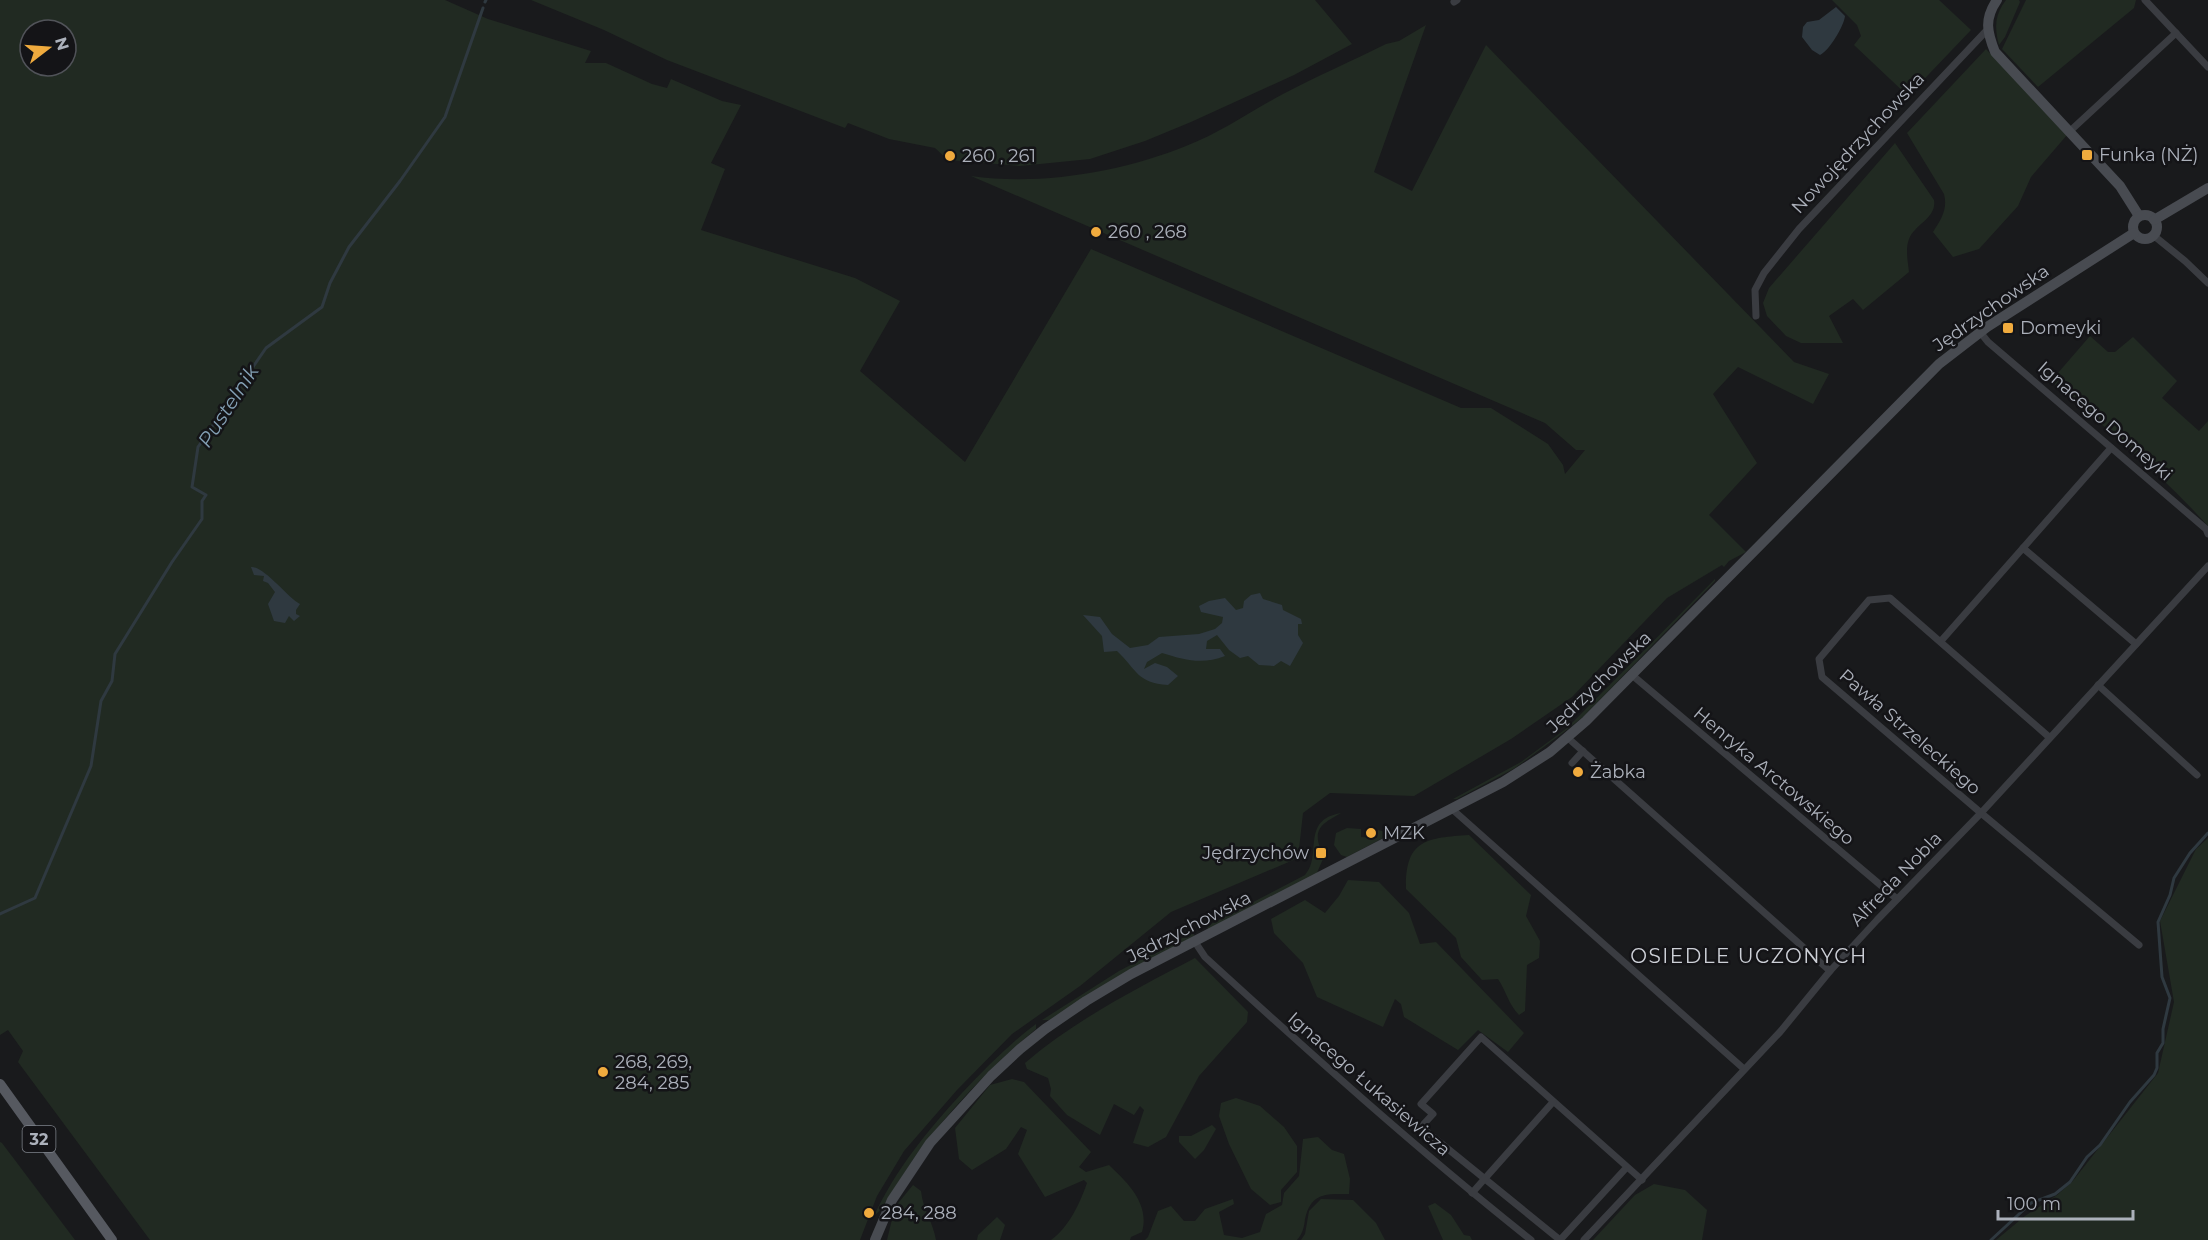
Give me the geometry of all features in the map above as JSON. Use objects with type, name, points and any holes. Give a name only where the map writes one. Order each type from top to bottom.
[{"type":"main road","name":"Nowojędrzychowska","points":[[1988,29],[1987,19],[1998,0]]},
{"type":"main road","points":[[1988,29],[1995,52],[2120,186],[2139,216]]},
{"type":"main road","points":[[2154,220],[2208,188]]},
{"type":"main road","points":[[2146,215],[2154,220],[2157,226],[2153,235],[2145,239],[2134,233],[2134,222],[2139,216],[2146,215]]},
{"type":"main road","name":"Jędrzychowska","points":[[875,1240],[881,1222],[898,1191],[930,1143],[977,1090],[1014,1053],[1110,986],[1452,809],[1522,771],[1568,738],[1923,378],[1952,352],[2134,233]]},
{"type":"main road","name":"32","points":[[0,1084],[112,1240]]},
{"type":"street","points":[[2145,0],[2208,67]]},
{"type":"street","name":"Nowojędrzychowska","points":[[1756,316],[1755,290],[1764,273],[1799,229],[1988,29]]},
{"type":"street","points":[[2069,132],[2176,33]]},
{"type":"street","points":[[2153,235],[2186,261],[2208,283]]},
{"type":"street","name":"Ignacego Domeyki","points":[[1980,332],[1988,342],[2206,529],[2208,534]]},
{"type":"street","points":[[1941,641],[2111,448]]},
{"type":"street","points":[[2023,548],[2136,644]]},
{"type":"street","name":"Alfreda Nobla","points":[[1584,1240],[1780,1032],[1830,971],[1981,813],[2208,566]]},
{"type":"street","name":"Pawła Strzeleckiego","points":[[1981,813],[1822,676],[1819,658],[1869,600],[1890,598],[2049,737]]},
{"type":"street","name":"Henryka Arctowskiego","points":[[1632,675],[1897,899]]},
{"type":"street","points":[[2098,685],[2197,775]]},
{"type":"street","points":[[1568,738],[1830,971]]},
{"type":"street","points":[[1572,763],[1583,751]]},
{"type":"street","points":[[1452,809],[1744,1069]]},
{"type":"street","points":[[1981,813],[2139,945]]},
{"type":"street","name":"Ignacego Łukasiewicza","points":[[1195,942],[1205,957],[1350,1089],[1531,1240]]},
{"type":"street","points":[[1627,1167],[1560,1240],[1421,1127],[1433,1114],[1421,1104],[1481,1037],[1642,1180]]},
{"type":"street","points":[[1472,1193],[1553,1102]]},
{"type":"shaded area","points":[[0,0],[445,0],[488,19],[591,51],[585,63],[606,63],[652,84],[667,88],[671,79],[722,101],[741,105],[711,163],[725,169],[701,230],[855,278],[900,301],[860,371],[965,462],[1091,249],[1461,408],[1491,408],[1548,444],[1563,465],[1565,474],[1585,450],[1576,450],[1545,423],[971,176],[997,179],[1052,178],[1108,170],[1161,155],[1211,135],[1296,87],[1386,44],[1399,41],[1426,25],[1374,172],[1412,191],[1486,45],[1794,362],[1829,374],[1813,404],[1738,367],[1713,394],[1757,463],[1709,515],[1746,552],[1729,561],[1724,567],[1722,565],[1667,598],[1572,697],[1511,739],[1414,796],[1330,793],[1303,813],[1298,858],[1171,912],[1080,986],[1012,1034],[957,1090],[904,1151],[877,1196],[860,1240],[150,1240],[18,1062],[23,1051],[8,1030],[0,1035]]},
{"type":"shaded area","points":[[531,0],[1315,0],[1352,44],[1294,75],[1145,141],[1090,159],[1020,166],[948,160],[935,148],[889,139],[848,123],[845,128],[667,60],[604,30]]},
{"type":"shaded area","points":[[1832,0],[1939,0],[1971,30],[1908,96],[1854,45],[1861,36],[1857,25]]},
{"type":"shaded area","points":[[2006,0],[2019,0],[2020,2],[2005,37],[1999,45],[1996,32],[1997,21]]},
{"type":"shaded area","points":[[2026,0],[2136,0],[2134,8],[2038,87],[2002,49]]},
{"type":"shaded area","points":[[1836,7],[1845,16],[1844,20],[1832,44],[1820,55],[1812,50],[1802,37],[1803,27],[1807,22],[1819,20]]},
{"type":"shaded area","points":[[1986,49],[2067,135],[2031,177],[2018,206],[1979,249],[1953,257],[1933,232],[1944,209],[1944,194],[1907,133]]},
{"type":"shaded area","points":[[1895,143],[1934,200],[1932,212],[1909,239],[1907,251],[1909,272],[1863,310],[1853,299],[1829,316],[1843,343],[1801,343],[1786,336],[1767,316],[1763,303],[1769,288]]},
{"type":"shaded area","points":[[2090,336],[2108,352],[2115,352],[2133,337],[2177,381],[2162,398],[2199,431],[2208,421],[2208,526],[2151,469],[2051,381]]},
{"type":"shaded area","points":[[251,567],[269,576],[300,604],[296,614],[300,616],[294,621],[289,616],[285,623],[274,621],[268,604],[275,592],[268,583],[263,581],[264,576],[254,575]]},
{"type":"shaded area","points":[[1715,579],[1583,717],[1515,768],[1453,799],[1521,762],[1567,728]]},
{"type":"shaded area","points":[[1260,593],[1263,599],[1282,605],[1283,610],[1301,619],[1302,624],[1298,624],[1298,635],[1303,643],[1290,666],[1281,661],[1274,666],[1259,665],[1248,656],[1240,658],[1229,650],[1217,635],[1207,641],[1206,649],[1220,649],[1225,656],[1217,659],[1194,660],[1162,653],[1147,662],[1144,669],[1155,663],[1167,667],[1178,676],[1168,685],[1150,682],[1138,674],[1117,651],[1104,652],[1102,636],[1083,615],[1100,617],[1112,634],[1130,648],[1148,645],[1159,637],[1199,634],[1215,629],[1222,623],[1223,617],[1201,612],[1199,606],[1209,601],[1225,598],[1236,610],[1243,608],[1244,601],[1251,595]]},
{"type":"shaded area","points":[[1341,813],[1325,823],[1319,831],[1318,842],[1321,850],[1319,852],[1323,859],[1316,875],[1208,930],[1207,926],[1305,875],[1310,867],[1316,830],[1328,817]]},
{"type":"shaded area","points":[[1347,828],[1361,829],[1361,837],[1377,838],[1378,830],[1386,832],[1387,836],[1347,857],[1341,855],[1334,845],[1336,833]]},
{"type":"shaded area","points":[[1469,835],[1531,895],[1526,916],[1540,941],[1539,958],[1527,965],[1525,1011],[1519,1015],[1498,979],[1482,980],[1461,957],[1456,938],[1406,889],[1410,860],[1414,851],[1421,844],[1430,840]]},
{"type":"shaded area","points":[[2208,838],[2208,1240],[1996,1240],[2072,1182],[2158,1073],[2174,1002],[2160,921],[2196,849]]},
{"type":"shaded area","points":[[1348,880],[1379,882],[1409,913],[1420,944],[1436,942],[1524,1033],[1508,1052],[1478,1030],[1458,1050],[1404,1017],[1401,1004],[1395,999],[1383,1027],[1317,997],[1303,963],[1274,933],[1271,919],[1305,900],[1325,913]]},
{"type":"shaded area","points":[[1194,932],[1194,936],[1049,1020],[1042,1020],[1119,971]]},
{"type":"shaded area","points":[[1195,958],[1248,1012],[1247,1022],[1199,1076],[1166,1137],[1148,1147],[1133,1143],[1144,1110],[1140,1106],[1134,1115],[1114,1104],[1100,1135],[1067,1115],[1050,1096],[1048,1078],[1027,1069],[1025,1063],[1085,1019]]},
{"type":"shaded area","points":[[1036,1024],[1036,1029],[990,1071],[934,1132],[874,1216],[902,1166],[937,1122],[989,1065]]},
{"type":"shaded area","points":[[1012,1079],[1024,1082],[1091,1152],[1079,1167],[1086,1172],[1109,1165],[1130,1187],[1143,1212],[1142,1232],[1131,1237],[1130,1240],[1051,1240],[1068,1222],[1087,1183],[1084,1180],[1045,1197],[1018,1154],[1027,1130],[1021,1127],[1006,1149],[972,1170],[959,1159],[955,1128],[990,1085]]},
{"type":"shaded area","points":[[1236,1098],[1260,1106],[1284,1127],[1297,1146],[1297,1172],[1281,1190],[1281,1202],[1270,1205],[1251,1189],[1229,1144],[1219,1116],[1221,1103]]},
{"type":"shaded area","points":[[1212,1125],[1216,1129],[1204,1150],[1195,1159],[1179,1142],[1179,1136],[1191,1136]]},
{"type":"shaded area","points":[[1318,1137],[1332,1150],[1344,1154],[1350,1179],[1349,1194],[1327,1195],[1316,1199],[1308,1210],[1303,1230],[1297,1240],[1145,1240],[1158,1211],[1171,1206],[1184,1221],[1195,1221],[1205,1209],[1233,1199],[1234,1204],[1219,1212],[1224,1235],[1242,1238],[1260,1232],[1266,1214],[1282,1205],[1284,1193],[1299,1176],[1303,1139]]},
{"type":"shaded area","points":[[0,1142],[2,1143],[75,1240],[0,1240]]},
{"type":"shaded area","points":[[1654,1184],[1685,1190],[1707,1210],[1702,1240],[1593,1240],[1635,1195]]},
{"type":"shaded area","points":[[913,1185],[921,1191],[936,1240],[887,1240],[895,1207]]},
{"type":"shaded area","points":[[1321,1199],[1353,1200],[1376,1223],[1385,1240],[1301,1240],[1305,1234],[1309,1211]]},
{"type":"shaded area","points":[[1435,1203],[1451,1215],[1464,1235],[1470,1236],[1472,1240],[1443,1240],[1428,1206]]},
{"type":"shaded area","points":[[997,1217],[1005,1225],[1000,1240],[977,1240],[978,1235]]},
{"type":"waterway","name":"Pustelnik","points":[[0,914],[35,898],[91,766],[101,701],[112,681],[115,654],[172,562],[202,519],[202,501],[206,495],[192,487],[198,447],[266,348],[322,307],[330,283],[349,247],[400,181],[445,117],[483,8]]},
{"type":"waterway","points":[[1991,1240],[2031,1203],[2055,1194],[2070,1182],[2130,1102],[2154,1075],[2157,1068],[2157,1053],[2163,1043],[2163,1029],[2170,998],[2162,977],[2158,922],[2170,895],[2174,878],[2190,853],[2208,833]]},
{"type":"place","name":"Funka (NŻ)","points":[[2087,155]]},
{"type":"place","name":"260 , 261","points":[[950,156]]},
{"type":"place","name":"260 , 268","points":[[1096,232]]},
{"type":"place","name":"Domeyki","points":[[2008,328]]},
{"type":"place","name":"Żabka","points":[[1578,772]]},
{"type":"place","name":"MZK","points":[[1371,833]]},
{"type":"place","name":"Jędrzychów","points":[[1321,853]]},
{"type":"place","name":"268, 269, 284, 285","points":[[603,1072]]},
{"type":"place","name":"284, 288","points":[[869,1213]]},
{"type":"district","name":"OSIEDLE UCZONYCH","points":[[1749,956]]}]
